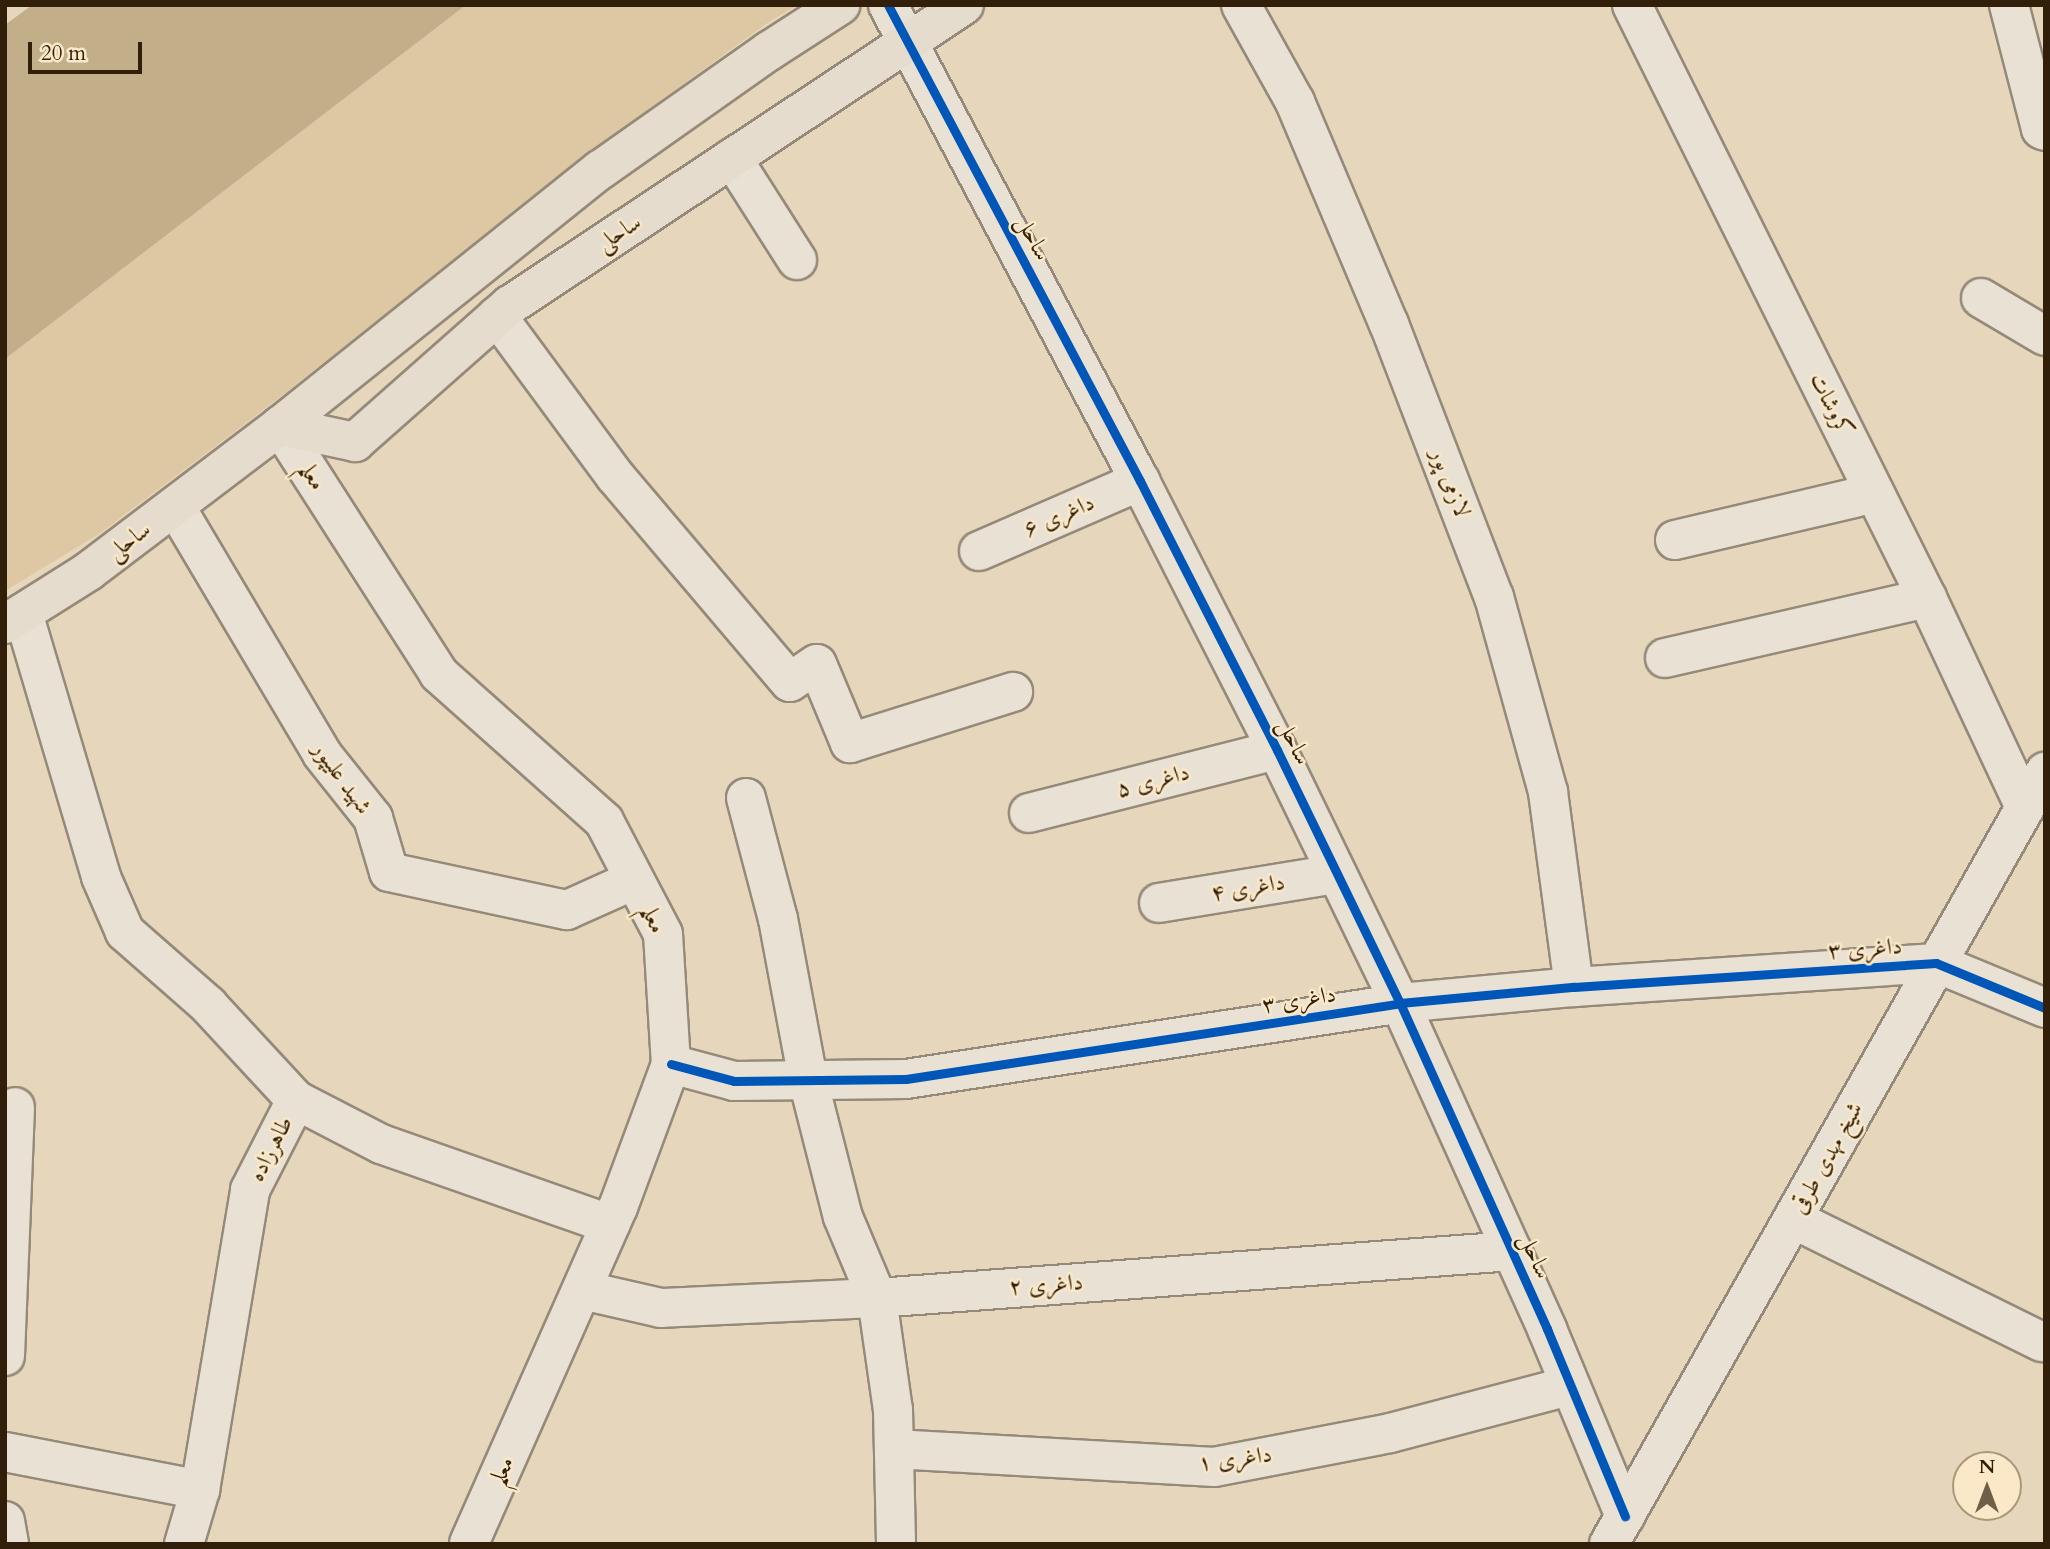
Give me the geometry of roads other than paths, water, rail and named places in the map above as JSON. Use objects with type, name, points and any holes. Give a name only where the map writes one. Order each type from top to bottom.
[{"type":"main road","name":"ساحلی","points":[[14,618],[89,571],[280,426],[600,170],[769,51],[840,5]]},
{"type":"main road","name":"ساحلی","points":[[280,426],[355,442],[497,316],[964,5]]},
{"type":"street","name":"ساحل","points":[[888,5],[1140,481],[1277,750],[1400,1003],[1512,1251],[1569,1386],[1617,1530]]},
{"type":"street","name":"لازمی پور","points":[[1241,5],[1295,102],[1389,324],[1494,597],[1548,792],[1574,988]]},
{"type":"street","name":"کروشات","points":[[1632,5],[1927,598],[2025,807]]},
{"type":"street","points":[[2009,5],[2040,129],[2045,131]]},
{"type":"street","points":[[732,158],[797,260]]},
{"type":"street","points":[[1982,298],[2045,336]]},
{"type":"street","points":[[497,316],[615,476],[790,682],[817,664],[850,743],[1013,692]]},
{"type":"street","name":"معلم","points":[[280,426],[439,674],[604,821],[663,934],[671,1064],[610,1224],[469,1544]]},
{"type":"street","name":"داغری ۶","points":[[979,551],[1140,481]]},
{"type":"street","points":[[1675,540],[1875,493]]},
{"type":"street","name":"شهید علیپور","points":[[175,506],[321,754],[373,818],[389,872],[567,910],[634,880]]},
{"type":"street","points":[[1665,658],[1927,598]]},
{"type":"street","points":[[14,618],[101,877],[125,932],[208,1005],[296,1100]]},
{"type":"street","name":"داغری ۵","points":[[1029,813],[1277,750]]},
{"type":"street","name":"شیخ مهدی طرقی","points":[[1617,1530],[2045,772]]},
{"type":"street","points":[[746,798],[778,919],[808,1080],[843,1217],[877,1298],[893,1410],[896,1544]]},
{"type":"street","name":"داغری ۴","points":[[1159,903],[1337,874]]},
{"type":"street","name":"داغری ۳","points":[[671,1064],[734,1081],[906,1079],[1400,1003],[1936,963]]},
{"type":"street","points":[[1936,963],[2045,1008]]},
{"type":"street","name":"طاهرزاده","points":[[184,1544],[200,1490],[250,1190],[296,1100],[381,1144],[610,1224]]},
{"type":"street","points":[[5,1356],[15,1107]]},
{"type":"street","points":[[1793,1219],[2042,1342]]},
{"type":"street","name":"داغری ۲","points":[[582,1290],[661,1308],[877,1298],[1512,1251]]},
{"type":"street","name":"داغری ۱","points":[[894,1449],[1214,1467],[1390,1433],[1569,1386]]},
{"type":"street","points":[[5,1452],[200,1490]]},
{"type":"street","points":[[5,1521],[9,1544]]}]
